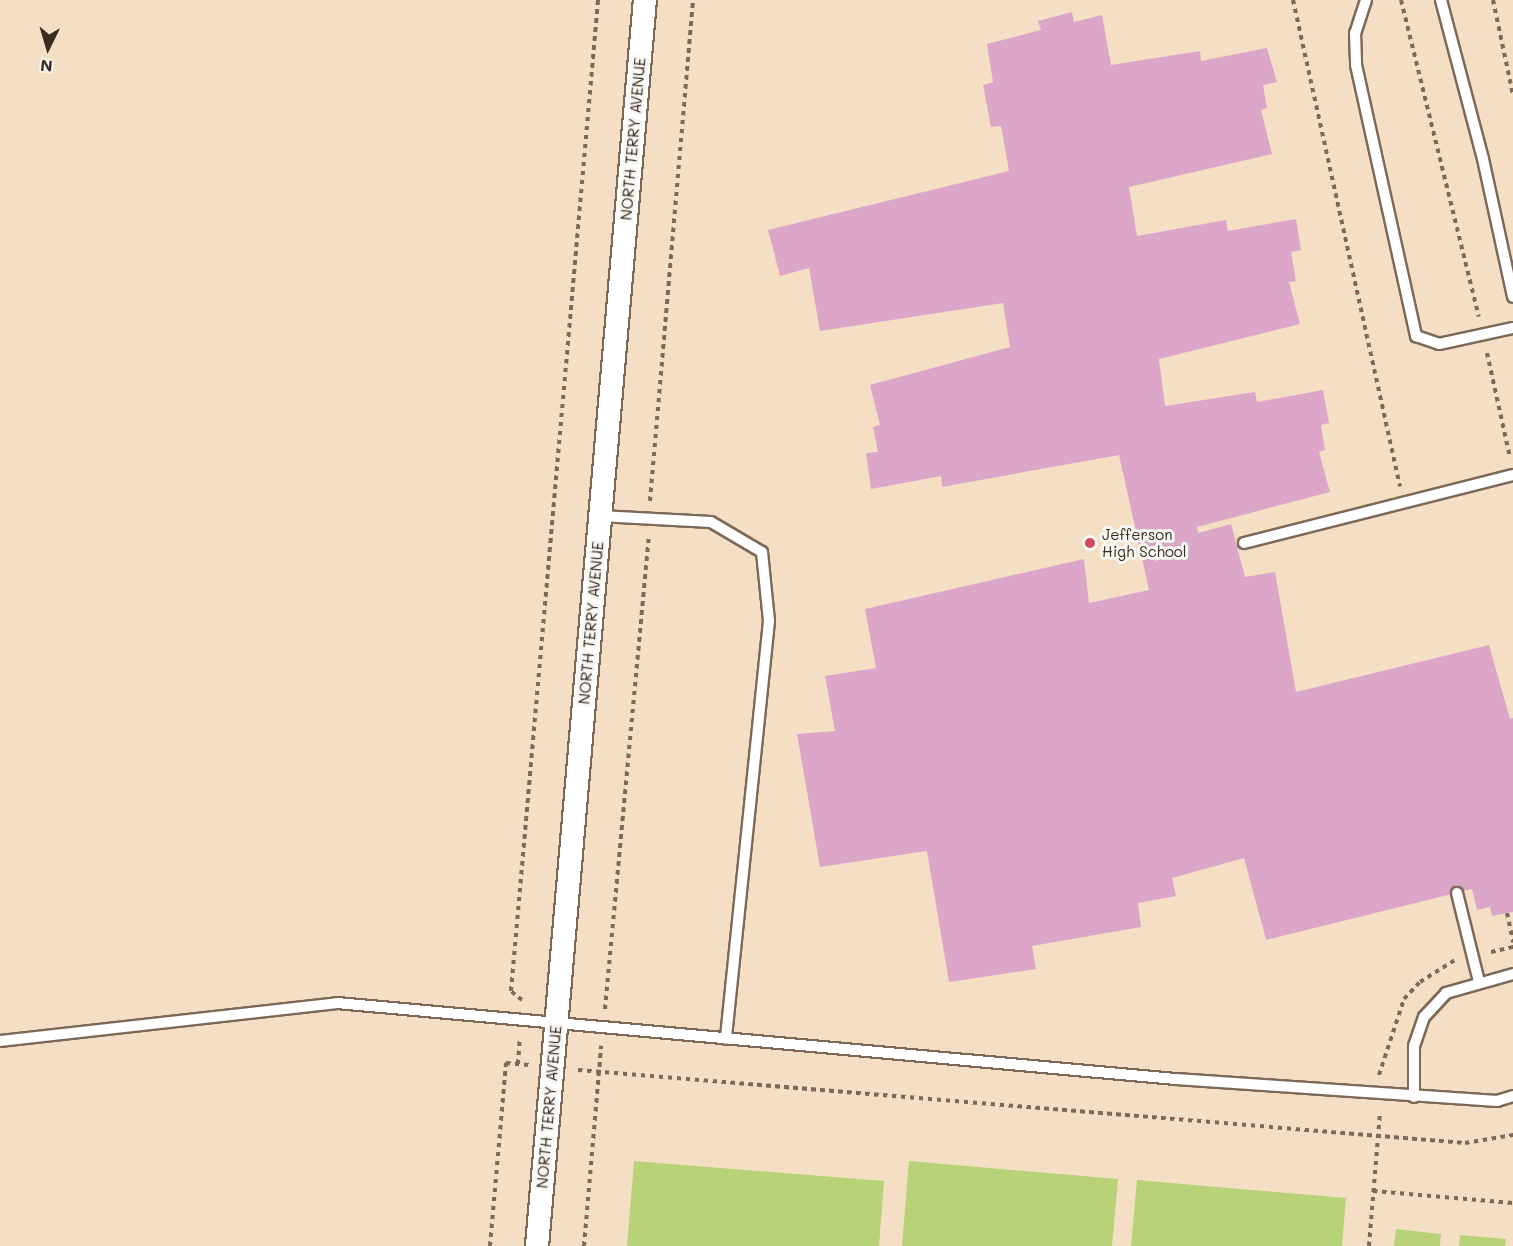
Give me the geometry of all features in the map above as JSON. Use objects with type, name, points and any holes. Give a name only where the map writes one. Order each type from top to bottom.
[{"type":"street","name":"NORTH TERRY AVENUE","points":[[537,1246],[645,0]]},
{"type":"lane","points":[[1366,0],[1355,33],[1356,65],[1416,336],[1439,344],[1513,328]]},
{"type":"lane","points":[[1441,0],[1483,159],[1513,297]]},
{"type":"lane","points":[[1244,543],[1513,475]]},
{"type":"lane","points":[[600,516],[711,522],[762,552],[768,584],[768,621],[726,1039]]},
{"type":"lane","points":[[1457,893],[1479,982]]},
{"type":"lane","points":[[1414,1097],[1414,1046],[1424,1017],[1446,993],[1513,974]]},
{"type":"lane","points":[[0,1041],[338,1003],[726,1039],[1414,1097],[1497,1101],[1513,1096]]},
{"type":"path","points":[[518,1064],[522,1000],[511,991],[598,0]]},
{"type":"path","points":[[584,1246],[693,0]]},
{"type":"path","points":[[1293,0],[1403,502]]},
{"type":"path","points":[[1401,0],[1483,334],[1510,461]]},
{"type":"path","points":[[1493,0],[1513,94]]},
{"type":"path","points":[[1507,913],[1513,942]]},
{"type":"path","points":[[490,1246],[506,1063],[1466,1143],[1513,1135]]},
{"type":"path","points":[[1373,1191],[1513,1203]]},
{"type":"green space","points":[[634,1161],[884,1181],[879,1246],[627,1246]]},
{"type":"green space","points":[[909,1161],[1118,1179],[1112,1246],[902,1246]]},
{"type":"green space","points":[[1137,1180],[1346,1198],[1342,1246],[1131,1246]]},
{"type":"green space","points":[[1396,1229],[1441,1234],[1440,1246],[1394,1246]]},
{"type":"green space","points":[[1460,1235],[1506,1239],[1505,1246],[1459,1246]]},
{"type":"building","points":[[1072,12],[1074,22],[1102,15],[1111,65],[1200,51],[1201,61],[1267,48],[1277,82],[1263,85],[1267,108],[1261,110],[1272,154],[1129,187],[1137,236],[1226,220],[1228,231],[1296,219],[1301,250],[1291,252],[1296,281],[1289,282],[1300,324],[1159,359],[1165,406],[1255,392],[1257,402],[1323,390],[1329,423],[1321,425],[1325,450],[1319,452],[1330,492],[1197,527],[1198,533],[1231,524],[1245,577],[1275,572],[1296,692],[1489,645],[1510,719],[1513,718],[1513,912],[1492,916],[1490,907],[1477,910],[1472,889],[1266,940],[1244,858],[1172,878],[1176,896],[1138,903],[1141,927],[1032,946],[1036,969],[949,982],[927,851],[820,867],[797,734],[835,731],[825,676],[876,668],[865,609],[1084,559],[1089,603],[1149,590],[1119,455],[942,487],[941,476],[871,489],[866,453],[878,452],[873,427],[880,425],[870,385],[1010,347],[1003,303],[820,331],[809,268],[780,276],[768,230],[1009,171],[1001,126],[991,127],[983,85],[993,82],[987,44],[1041,30],[1038,21]]},
{"type":"place","name":"Jefferson High School","points":[[1090,543]]}]
